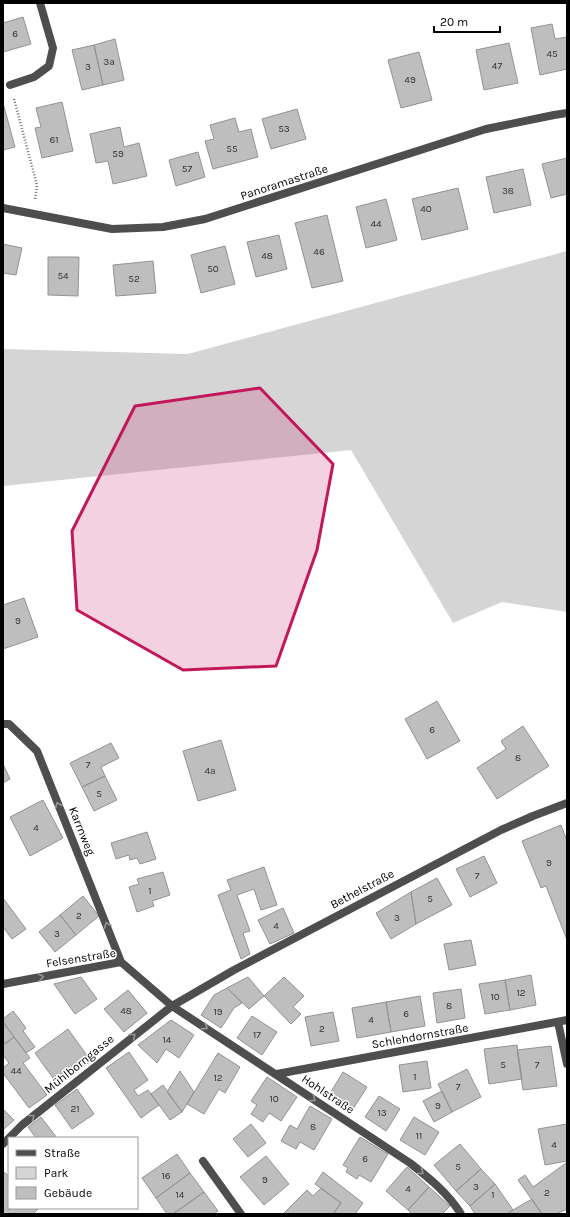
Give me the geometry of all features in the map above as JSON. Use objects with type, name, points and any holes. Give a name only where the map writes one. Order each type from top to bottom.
[{"type":"street","points":[[10,85],[34,77],[49,66],[53,48],[40,3]]},
{"type":"street","name":"Panoramastraße","points":[[3,208],[112,229],[163,227],[205,219],[486,129],[567,113]]},
{"type":"street","name":"Karrnweg","points":[[3,724],[8,724],[37,751],[121,962]]},
{"type":"street","name":"Bethelstraße","points":[[172,1006],[234,970],[501,830],[567,803]]},
{"type":"street","name":"Felsenstraße","points":[[3,984],[121,962],[172,1006]]},
{"type":"street","name":"Hohlstraße","points":[[172,1006],[410,1163],[433,1181],[461,1214]]},
{"type":"street","name":"Mühlborngasse","points":[[10,1137],[22,1125],[172,1006]]},
{"type":"street","name":"Schlehdornstraße","points":[[277,1074],[567,1020]]},
{"type":"street","points":[[558,1022],[567,1064]]},
{"type":"street","points":[[203,1161],[241,1214]]},
{"type":"path","points":[[10,85],[37,185]]},
{"type":"highlighted area","points":[[260,388],[333,464],[317,550],[276,666],[183,670],[77,610],[72,531],[135,406]]},
{"type":"green space","points":[[567,251],[567,612],[502,602],[453,623],[351,450],[3,486],[3,349],[188,354]]},
{"type":"building","points":[[23,17],[31,44],[3,52],[3,23]]},
{"type":"building","points":[[552,24],[555,39],[567,37],[567,69],[540,75],[531,28]]},
{"type":"building","points":[[115,39],[124,80],[103,85],[94,45]]},
{"type":"building","points":[[509,43],[518,83],[484,90],[476,50]]},
{"type":"building","points":[[94,45],[103,85],[82,90],[72,50]]},
{"type":"building","points":[[419,52],[432,100],[401,108],[388,60]]},
{"type":"building","points":[[62,102],[73,151],[42,158],[35,128],[41,127],[36,108]]},
{"type":"building","points":[[3,103],[15,147],[3,150]]},
{"type":"building","points":[[297,109],[306,139],[271,149],[262,119]]},
{"type":"building","points":[[235,118],[239,132],[251,129],[258,157],[213,169],[205,141],[214,139],[210,125]]},
{"type":"building","points":[[120,127],[124,147],[139,143],[147,176],[113,184],[108,161],[96,163],[90,134]]},
{"type":"building","points":[[198,152],[205,177],[176,186],[169,160]]},
{"type":"building","points":[[567,158],[567,194],[551,198],[542,164]]},
{"type":"building","points":[[523,169],[531,205],[494,213],[486,177]]},
{"type":"building","points":[[458,188],[468,229],[422,240],[412,199]]},
{"type":"building","points":[[386,199],[397,240],[366,248],[356,207]]},
{"type":"building","points":[[327,215],[343,281],[312,288],[295,223]]},
{"type":"building","points":[[279,235],[287,269],[256,277],[247,242]]},
{"type":"building","points":[[3,244],[22,248],[16,275],[3,273]]},
{"type":"building","points":[[225,246],[235,284],[201,293],[191,255]]},
{"type":"building","points":[[48,257],[79,257],[78,296],[48,295]]},
{"type":"building","points":[[153,261],[156,293],[116,296],[113,265]]},
{"type":"building","points":[[24,598],[38,637],[3,649],[3,605]]},
{"type":"building","points":[[437,701],[460,741],[427,759],[405,719]]},
{"type":"building","points":[[523,726],[549,766],[497,799],[477,768],[506,749],[501,741]]},
{"type":"building","points":[[221,740],[236,790],[198,801],[183,751]]},
{"type":"building","points":[[111,743],[119,758],[101,767],[105,776],[82,787],[70,763]]},
{"type":"building","points":[[3,764],[10,779],[3,783]]},
{"type":"building","points":[[105,776],[117,800],[94,811],[82,787]]},
{"type":"building","points":[[43,800],[63,838],[30,856],[10,817]]},
{"type":"building","points":[[561,825],[567,841],[567,940],[546,886],[541,888],[522,841]]},
{"type":"building","points":[[147,832],[156,859],[140,864],[137,858],[130,860],[129,855],[116,859],[111,843]]},
{"type":"building","points":[[484,856],[497,883],[470,897],[456,869]]},
{"type":"building","points":[[264,867],[277,905],[261,910],[254,889],[237,895],[250,931],[243,933],[250,954],[241,959],[218,895],[231,890],[227,880]]},
{"type":"building","points":[[163,872],[170,895],[152,901],[154,906],[137,912],[129,887],[139,884],[137,879]]},
{"type":"building","points":[[437,878],[452,905],[416,924],[411,892]]},
{"type":"building","points":[[411,892],[416,924],[391,939],[376,913]]},
{"type":"building","points":[[83,896],[99,916],[76,935],[60,915]]},
{"type":"building","points":[[3,898],[26,929],[12,939],[3,927]]},
{"type":"building","points":[[283,908],[294,933],[270,944],[258,920]]},
{"type":"building","points":[[60,915],[76,935],[55,952],[39,932]]},
{"type":"building","points":[[471,940],[476,965],[449,970],[444,944]]},
{"type":"building","points":[[531,975],[536,1005],[510,1010],[505,980]]},
{"type":"building","points":[[81,977],[97,999],[75,1014],[54,984]]},
{"type":"building","points":[[248,977],[264,996],[249,1009],[227,988]]},
{"type":"building","points":[[284,977],[304,996],[293,1007],[301,1014],[291,1024],[264,996]]},
{"type":"building","points":[[505,980],[510,1010],[485,1014],[479,984]]},
{"type":"building","points":[[227,988],[242,1003],[234,1008],[221,1028],[201,1015],[214,995]]},
{"type":"building","points":[[461,989],[465,1018],[437,1023],[433,993]]},
{"type":"building","points":[[128,990],[147,1013],[124,1032],[104,1009]]},
{"type":"building","points":[[420,996],[425,1026],[391,1032],[386,1002]]},
{"type":"building","points":[[386,1002],[391,1032],[357,1038],[352,1008]]},
{"type":"building","points":[[13,1011],[26,1028],[23,1031],[35,1047],[26,1053],[3,1022],[3,1019]]},
{"type":"building","points":[[333,1012],[339,1041],[311,1046],[305,1017]]},
{"type":"building","points":[[252,1016],[277,1032],[262,1055],[237,1038]]},
{"type":"building","points":[[171,1020],[194,1035],[179,1058],[166,1049],[157,1063],[138,1045]]},
{"type":"building","points":[[3,1022],[14,1037],[5,1044],[3,1041]]},
{"type":"building","points":[[68,1029],[91,1061],[58,1085],[35,1053]]},
{"type":"building","points":[[14,1037],[30,1058],[23,1063],[47,1095],[29,1108],[3,1073],[3,1068],[9,1063],[3,1055],[3,1045]]},
{"type":"building","points":[[517,1045],[522,1079],[489,1084],[484,1049]]},
{"type":"building","points":[[551,1046],[557,1086],[523,1090],[517,1050]]},
{"type":"building","points":[[129,1052],[148,1080],[134,1090],[138,1096],[148,1090],[159,1105],[141,1118],[106,1068]]},
{"type":"building","points":[[218,1053],[240,1067],[225,1093],[219,1089],[204,1114],[187,1104]]},
{"type":"building","points":[[427,1061],[431,1088],[403,1092],[399,1065]]},
{"type":"building","points":[[467,1069],[481,1097],[452,1112],[438,1084]]},
{"type":"building","points":[[180,1071],[194,1092],[182,1112],[167,1092]]},
{"type":"building","points":[[343,1072],[367,1087],[353,1109],[329,1095]]},
{"type":"building","points":[[267,1077],[297,1097],[281,1121],[269,1113],[263,1122],[251,1114],[257,1105],[251,1101]]},
{"type":"building","points":[[163,1085],[182,1112],[170,1120],[151,1094]]},
{"type":"building","points":[[77,1089],[94,1114],[72,1129],[55,1105]]},
{"type":"building","points":[[442,1091],[452,1112],[434,1122],[423,1101]]},
{"type":"building","points":[[379,1096],[400,1109],[386,1131],[365,1117]]},
{"type":"building","points":[[310,1106],[332,1119],[314,1150],[300,1142],[296,1149],[281,1141],[290,1125],[297,1129]]},
{"type":"building","points":[[3,1109],[14,1120],[3,1130]]},
{"type":"building","points":[[41,1117],[56,1137],[35,1137],[28,1127]]},
{"type":"building","points":[[414,1117],[439,1132],[425,1155],[400,1140]]},
{"type":"building","points":[[251,1124],[266,1143],[248,1157],[233,1139]]},
{"type":"building","points":[[567,1124],[567,1161],[545,1165],[538,1129]]},
{"type":"building","points":[[360,1137],[388,1154],[371,1182],[359,1175],[357,1179],[346,1172],[348,1168],[343,1165]]},
{"type":"building","points":[[460,1144],[481,1169],[456,1191],[434,1165]]},
{"type":"building","points":[[177,1154],[190,1173],[156,1198],[142,1178]]},
{"type":"building","points":[[266,1156],[289,1184],[264,1205],[240,1177]]},
{"type":"building","points":[[566,1163],[567,1209],[556,1214],[542,1214],[518,1180],[525,1175],[533,1187]]},
{"type":"building","points":[[407,1167],[429,1187],[408,1210],[386,1191]]},
{"type":"building","points":[[481,1169],[495,1184],[470,1206],[456,1191]]},
{"type":"building","points":[[4,1172],[8,1175],[8,1209],[38,1209],[33,1214],[3,1214]]},
{"type":"building","points":[[323,1172],[363,1203],[355,1214],[333,1214],[341,1203],[315,1184]]},
{"type":"building","points":[[190,1173],[204,1192],[173,1214],[167,1214],[156,1198]]},
{"type":"building","points":[[495,1184],[513,1210],[507,1214],[475,1214],[470,1206]]},
{"type":"building","points":[[429,1187],[450,1206],[442,1214],[412,1214],[408,1210]]},
{"type":"building","points":[[321,1188],[341,1203],[333,1214],[283,1214],[307,1190],[313,1196]]},
{"type":"building","points":[[204,1192],[218,1211],[214,1214],[173,1214]]},
{"type":"building","points":[[532,1199],[542,1214],[507,1214],[513,1210]]}]
